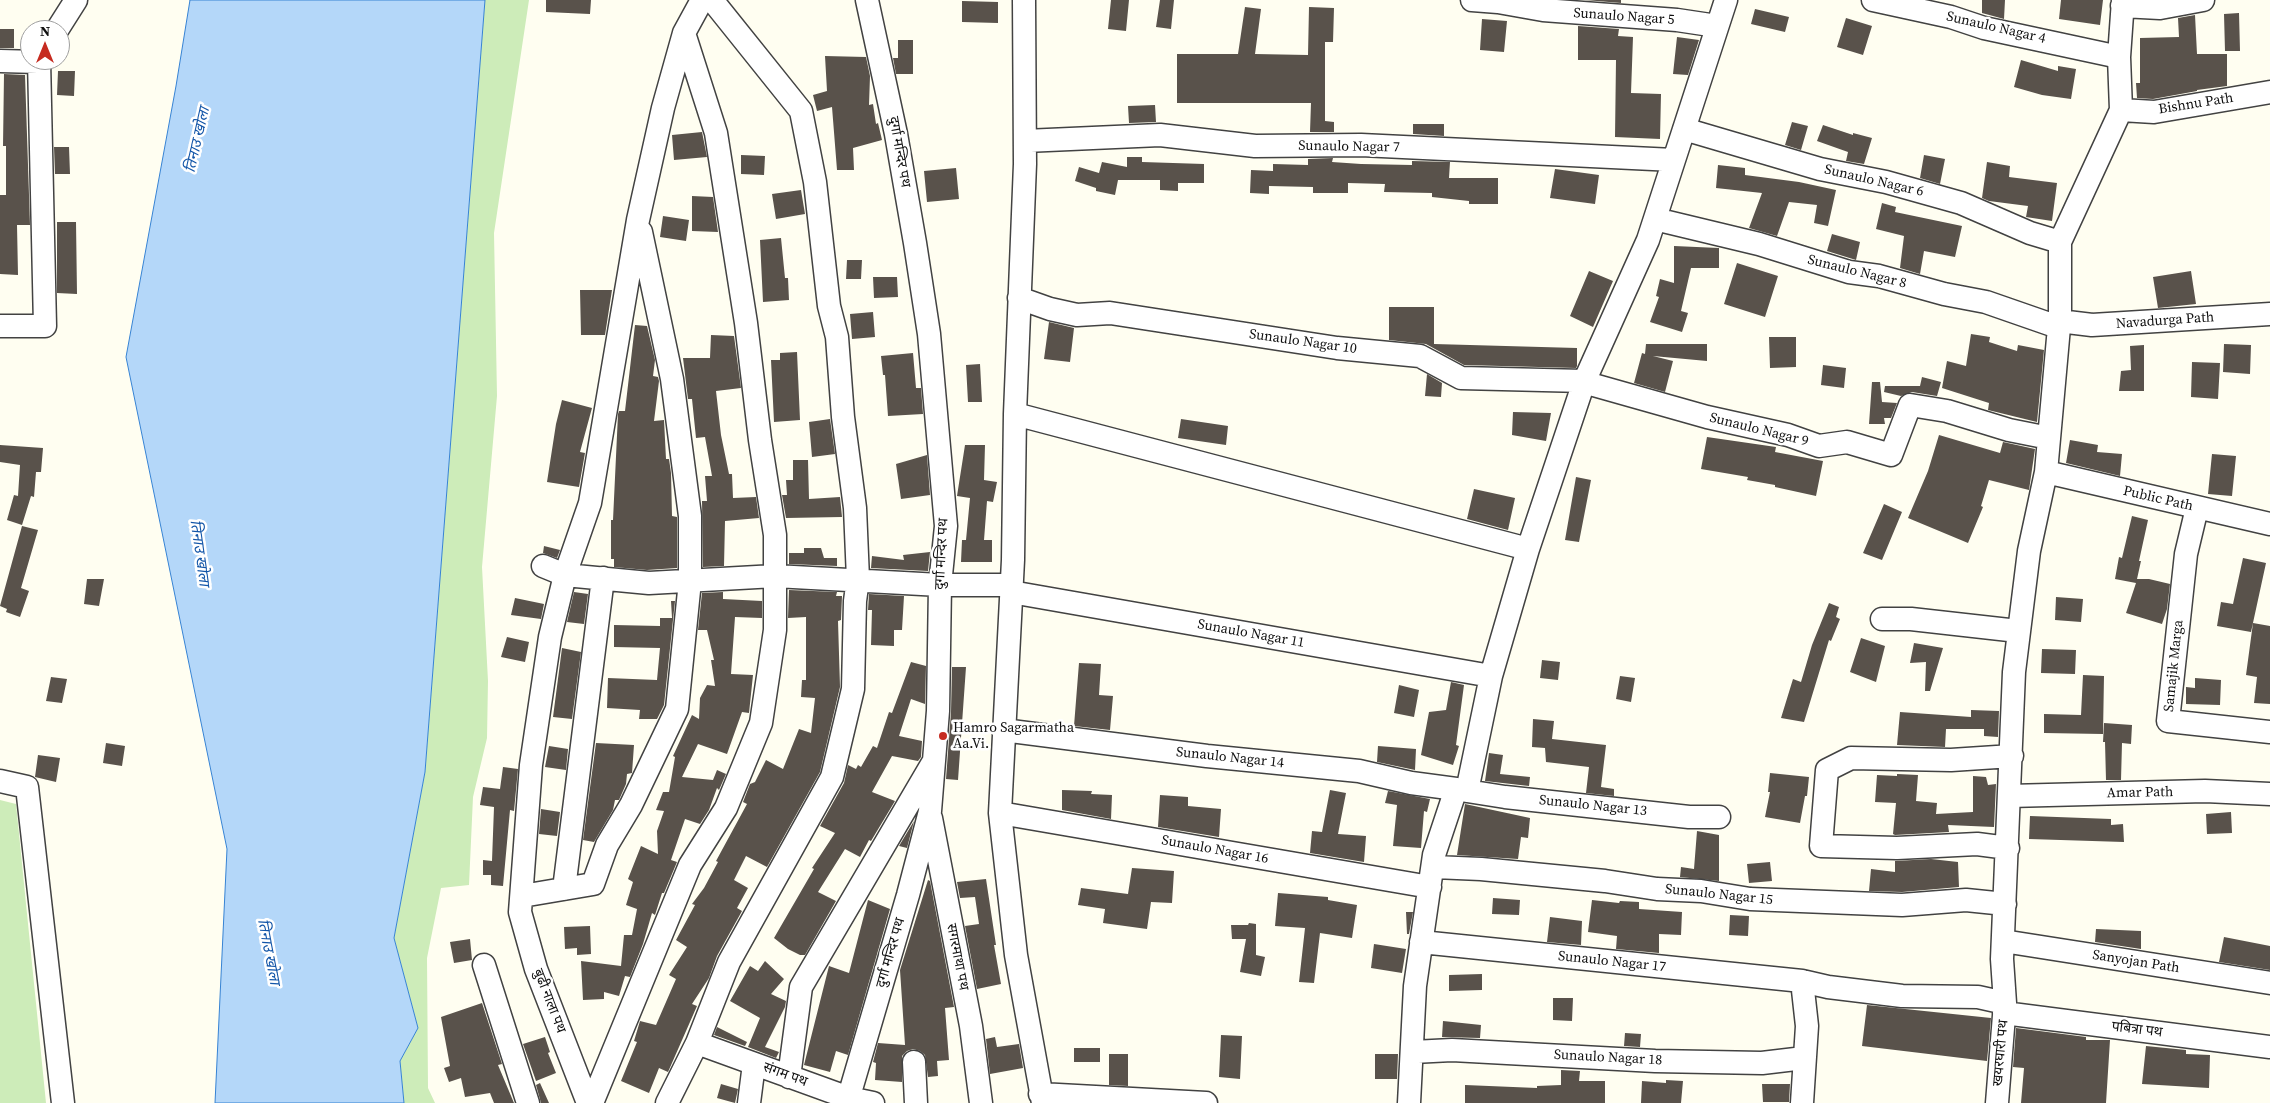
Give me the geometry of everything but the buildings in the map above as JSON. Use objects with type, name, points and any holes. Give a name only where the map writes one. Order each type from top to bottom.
[{"type":"street","points":[[63,20],[76,0]]},
{"type":"street","name":"बुढी नाला पथ","points":[[588,1103],[536,969],[520,912],[531,765],[550,637],[565,574],[590,503],[638,220],[664,108],[684,33],[702,0]]},
{"type":"street","points":[[667,1103],[698,1043],[728,962],[832,777],[853,689],[858,579],[855,508],[843,417],[837,336],[829,306],[815,182],[801,110],[712,0]]},
{"type":"street","name":"दुर्गा मन्दिर पथ","points":[[849,1102],[930,811],[938,711],[940,585],[946,526],[929,334],[896,134],[867,0]]},
{"type":"street","points":[[1024,0],[1025,141],[1015,414],[1013,560],[1000,813],[1016,955],[1042,1099],[1206,1103]]},
{"type":"street","name":"Sunaulo Nagar 5","points":[[1472,0],[1498,2],[1542,10],[1676,20],[1717,26]]},
{"type":"street","points":[[1409,1103],[1413,1052],[1414,986],[1434,855],[1461,790],[1490,676],[1528,549],[1584,382],[1648,240],[1726,0]]},
{"type":"street","name":"Sunaulo Nagar 4","points":[[1873,0],[1951,17],[1984,28],[2119,57]]},
{"type":"street","points":[[2060,242],[2121,110],[2119,57],[2123,3],[2160,8],[2203,0]]},
{"type":"street","points":[[592,1103],[690,865],[726,808],[761,722],[775,630],[775,535],[760,440],[746,323],[716,134],[684,33]]},
{"type":"street","points":[[0,61],[20,61]]},
{"type":"street","points":[[0,326],[45,326],[39,70]]},
{"type":"street","name":"Bishnu Path","points":[[2121,110],[2154,112],[2270,92]]},
{"type":"street","name":"Sunaulo Nagar 6","points":[[1684,130],[1820,169],[1886,182],[1961,204],[2030,234],[2060,242]]},
{"type":"street","name":"Sunaulo Nagar 7","points":[[1025,141],[1160,135],[1255,146],[1361,145],[1674,160]]},
{"type":"street","name":"Sunaulo Nagar 8","points":[[1655,219],[1758,244],[1850,272],[1879,276],[1944,294],[1986,302],[2059,324]]},
{"type":"street","points":[[522,896],[593,884],[607,846],[631,805],[676,709],[690,581],[690,516],[672,379],[638,220]]},
{"type":"street","name":"खयरघारी पथ","points":[[1997,1103],[2005,1008],[2003,941],[2014,672],[2029,551],[2046,472],[2059,324],[2060,242]]},
{"type":"street","name":"Sunaulo Nagar 10","points":[[1019,298],[1050,309],[1077,315],[1110,313],[1337,348],[1420,356],[1461,378],[1584,382]]},
{"type":"street","name":"Navadurga Path","points":[[2059,324],[2092,325],[2270,314]]},
{"type":"street","name":"Sunaulo Nagar 9","points":[[1584,382],[1707,417],[1788,435],[1819,446],[1847,442],[1891,455],[1910,405],[1947,411],[2009,430],[2049,438]]},
{"type":"street","points":[[1015,414],[1528,549]]},
{"type":"street","name":"Public Path","points":[[2046,472],[2270,524]]},
{"type":"street","name":"Samajik Marga","points":[[2197,508],[2186,554],[2168,721],[2270,732]]},
{"type":"street","name":"Sunaulo Nagar 11","points":[[543,566],[565,574],[649,583],[775,576],[1011,588],[1490,676]]},
{"type":"street","points":[[564,889],[603,578]]},
{"type":"street","points":[[1882,620],[1911,618],[2018,631]]},
{"type":"street","name":"Sunaulo Nagar 14","points":[[1003,730],[1207,756],[1359,772],[1411,783],[1461,790]]},
{"type":"street","points":[[2008,848],[1977,844],[1897,848],[1821,846],[1827,770],[1850,758],[1950,760],[2012,756]]},
{"type":"street","points":[[789,1077],[801,987],[934,760]]},
{"type":"street","points":[[0,781],[27,787],[63,1103]]},
{"type":"street","name":"Sunaulo Nagar 13","points":[[1461,790],[1505,797],[1689,817],[1719,817]]},
{"type":"street","name":"Amar Path","points":[[2009,796],[2205,791],[2270,794]]},
{"type":"street","name":"सगरमाथा पथ","points":[[930,811],[971,1026],[981,1103]]},
{"type":"street","name":"Sunaulo Nagar 16","points":[[1000,813],[1432,877]]},
{"type":"street","name":"Sunaulo Nagar 15","points":[[1432,877],[1481,869],[1605,881],[1658,889],[1700,891],[1750,899],[1902,904],[1966,900],[2005,904]]},
{"type":"street","name":"Sanyojan Path","points":[[2003,941],[2270,983]]},
{"type":"street","name":"Sunaulo Nagar 17","points":[[1421,942],[1802,981],[1902,996],[1978,997],[2005,1008]]},
{"type":"street","points":[[484,965],[528,1103]]},
{"type":"street","points":[[1802,981],[1807,1026],[1802,1103]]},
{"type":"street","name":"पबित्रा पथ","points":[[2005,1008],[2270,1047]]},
{"type":"street","name":"संगम पथ","points":[[698,1043],[849,1102],[873,1103]]},
{"type":"street","name":"Sunaulo Nagar 18","points":[[1413,1052],[1452,1050],[1655,1061],[1762,1063],[1804,1058]]},
{"type":"street","points":[[914,1062],[916,1103]]},
{"type":"street","points":[[749,1103],[754,1064]]},
{"type":"green space","points":[[485,0],[529,0],[494,233],[497,396],[482,567],[488,681],[487,738],[473,797],[469,885],[441,888],[427,958],[428,1088],[435,1103],[404,1103],[400,1061],[418,1028],[394,938],[425,772]]},
{"type":"green space","points":[[0,800],[16,804],[46,1103],[0,1103]]},
{"type":"water","name":"तिनाउ खोला","points":[[190,0],[485,0],[425,772],[394,938],[418,1028],[400,1061],[404,1103],[215,1103],[227,849],[126,357]]},
{"type":"place","name":"Hamro Sagarmatha Aa.Vi.","points":[[943,736]]}]
